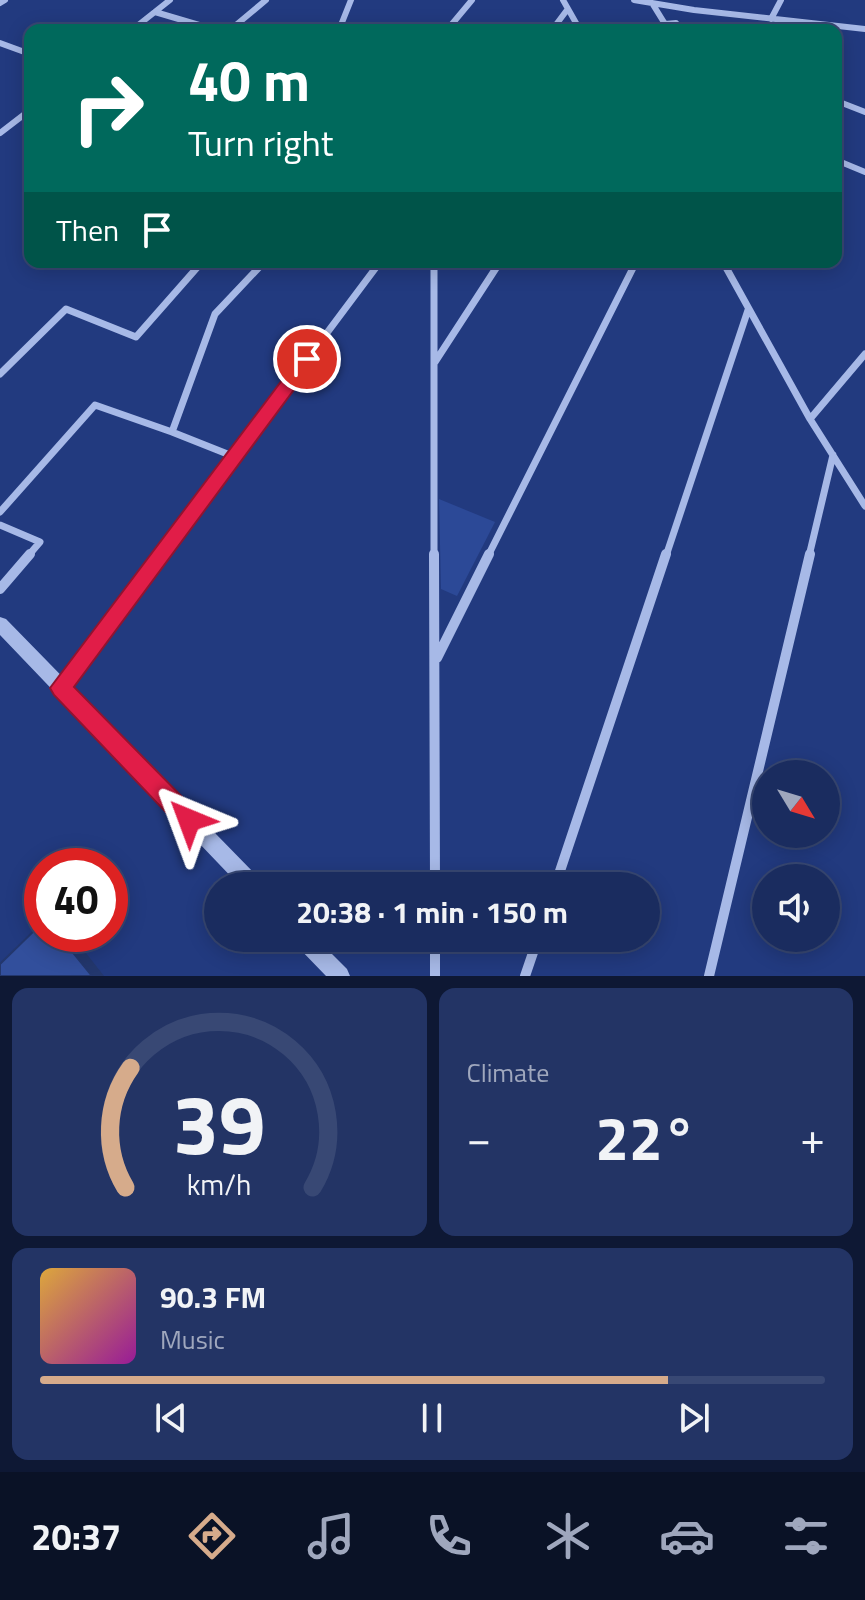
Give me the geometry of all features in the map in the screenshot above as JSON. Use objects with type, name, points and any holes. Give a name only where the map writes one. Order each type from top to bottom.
[{"type":"street","points":[[140,24],[170,0]]},
{"type":"street","points":[[237,24],[266,0]]},
{"type":"street","points":[[341,24],[351,0]]},
{"type":"street","points":[[452,24],[472,0]]},
{"type":"street","points":[[563,0],[576,24]]},
{"type":"street","points":[[634,0],[808,24]]},
{"type":"street","points":[[771,19],[781,0]]},
{"type":"street","points":[[652,3],[665,24]]},
{"type":"street","points":[[556,24],[567,10]]},
{"type":"street","points":[[155,12],[196,24]]},
{"type":"street","points":[[842,28],[865,29]]},
{"type":"street","points":[[0,43],[24,52]]},
{"type":"street","points":[[842,103],[865,112]]},
{"type":"street","points":[[0,133],[24,115]]},
{"type":"street","points":[[842,162],[865,172]]},
{"type":"street","points":[[0,374],[66,309],[136,337],[197,268]]},
{"type":"street","points":[[172,432],[215,314],[258,268]]},
{"type":"street","points":[[61,688],[376,268]]},
{"type":"street","points":[[434,268],[435,872]]},
{"type":"street","points":[[435,363],[496,268]]},
{"type":"street","points":[[436,660],[633,268]]},
{"type":"street","points":[[726,268],[810,419],[865,506]]},
{"type":"street","points":[[560,872],[748,310]]},
{"type":"street","points":[[810,419],[865,354]]},
{"type":"street","points":[[0,512],[95,405],[235,457]]},
{"type":"street","points":[[709,976],[833,455]]},
{"type":"street","points":[[0,525],[40,542],[0,589]]},
{"type":"street","points":[[0,624],[239,872]]},
{"type":"street","points":[[317,952],[340,976]]},
{"type":"street","points":[[435,952],[435,976]]},
{"type":"street","points":[[525,976],[533,952]]},
{"type":"shaded area","points":[[439,499],[495,522],[457,596],[441,589]]},
{"type":"building","points":[[24,941],[24,952],[73,952],[92,976],[0,976],[0,964]]},
{"type":"route","points":[[189,820],[61,688],[307,359]]}]
